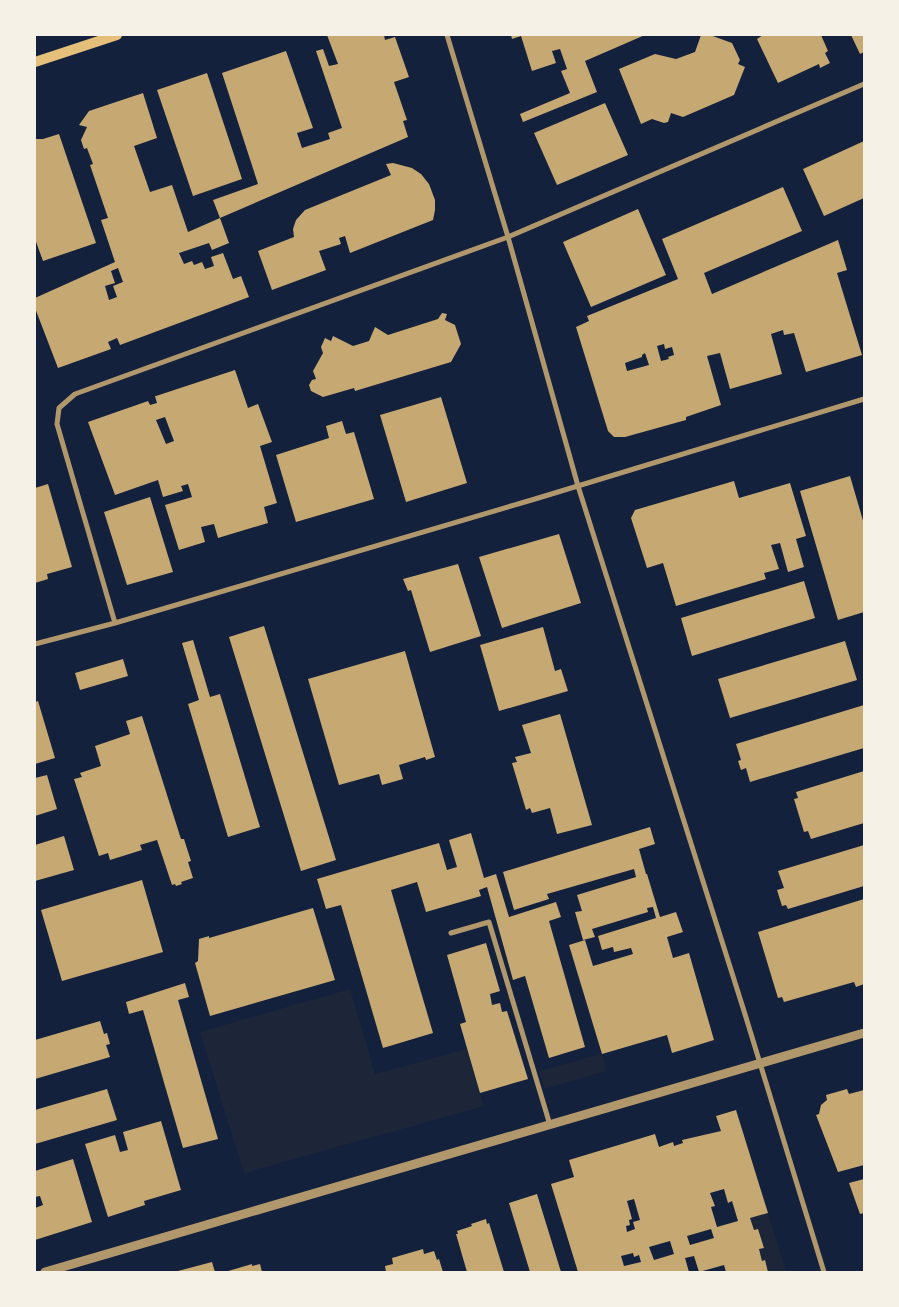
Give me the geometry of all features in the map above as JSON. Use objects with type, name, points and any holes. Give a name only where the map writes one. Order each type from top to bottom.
[{"type":"main road","points":[[35,62],[117,35]]},
{"type":"street","points":[[447,35],[508,237],[578,486],[824,1272]]},
{"type":"street","points":[[115,623],[57,424],[60,408],[75,394],[508,237],[864,84]]},
{"type":"street","points":[[35,644],[115,623],[578,486],[864,398]]},
{"type":"street","points":[[450,933],[489,922],[550,1125]]},
{"type":"street","points":[[45,1272],[864,1033]]},
{"type":"shaded area","points":[[350,989],[375,1074],[467,1049],[484,1106],[244,1173],[200,1032]]},
{"type":"shaded area","points":[[602,1054],[607,1071],[544,1089],[539,1071]]},
{"type":"shaded area","points":[[768,1213],[786,1272],[768,1272],[765,1261],[762,1261],[759,1249],[763,1248],[758,1229],[754,1230],[750,1218]]},
{"type":"building","points":[[327,35],[384,35],[385,40],[395,37],[409,77],[394,82],[407,120],[403,121],[408,137],[220,218],[213,200],[258,184],[222,73],[286,51],[313,128],[297,133],[302,148],[330,139],[328,133],[342,128],[316,51],[323,49],[329,66],[338,64]]},
{"type":"building","points":[[511,35],[645,35],[585,61],[597,92],[523,122],[520,114],[570,93],[561,71],[567,69],[560,49],[552,51],[556,63],[532,71],[521,36],[512,39]]},
{"type":"building","points":[[701,35],[710,35],[732,43],[740,60],[738,64],[745,67],[734,95],[683,117],[671,113],[668,122],[664,123],[652,119],[641,124],[619,69],[655,54],[676,59],[695,52]]},
{"type":"building","points":[[763,35],[821,35],[828,51],[825,53],[830,63],[820,68],[819,64],[778,83],[757,39]]},
{"type":"building","points":[[851,35],[864,35],[864,52],[860,54]]},
{"type":"building","points":[[207,73],[242,179],[193,196],[157,90]]},
{"type":"building","points":[[143,93],[157,138],[134,146],[150,192],[172,185],[188,232],[220,218],[229,243],[212,250],[209,243],[179,253],[184,264],[192,261],[194,265],[202,262],[205,269],[214,266],[211,257],[223,253],[233,279],[241,276],[249,297],[120,345],[117,338],[108,342],[111,349],[58,368],[35,308],[35,298],[115,262],[101,220],[108,218],[90,165],[93,164],[87,148],[84,149],[81,140],[87,127],[79,125],[89,111]],"holes":[[[118,268],[123,282],[113,286],[117,297],[109,300],[105,286],[115,283],[111,271]]]},
{"type":"building","points":[[605,103],[628,155],[557,185],[534,133]]},
{"type":"building","points":[[59,134],[96,243],[43,261],[35,239],[35,139],[43,139]]},
{"type":"building","points":[[864,141],[864,198],[824,216],[803,169]]},
{"type":"building","points":[[393,163],[412,168],[421,174],[429,184],[435,200],[433,220],[350,253],[345,236],[339,238],[341,244],[319,251],[326,270],[272,290],[258,251],[294,237],[293,229],[296,220],[305,210],[391,175],[386,164]]},
{"type":"building","points":[[783,187],[802,231],[704,273],[712,294],[838,240],[847,270],[837,273],[862,355],[806,372],[794,333],[784,335],[783,330],[771,334],[782,374],[730,389],[720,353],[707,356],[721,405],[686,417],[686,420],[625,437],[614,437],[608,431],[576,327],[589,321],[587,316],[678,279],[662,239]],"holes":[[[664,344],[665,349],[672,347],[674,355],[668,357],[669,359],[661,361],[657,346]],[[645,353],[649,365],[627,371],[625,363],[642,357]]]},
{"type":"building","points":[[638,209],[666,275],[591,307],[563,242]]},
{"type":"building","points":[[442,313],[447,314],[445,320],[455,325],[461,344],[451,362],[355,391],[354,388],[323,397],[311,391],[309,385],[312,380],[316,379],[313,371],[323,353],[321,347],[325,338],[331,341],[333,336],[353,346],[369,341],[375,327],[388,335],[438,319]]},
{"type":"building","points":[[235,370],[248,408],[258,404],[272,442],[260,446],[277,503],[264,507],[268,523],[218,538],[214,524],[201,527],[205,542],[179,550],[165,505],[192,497],[188,484],[181,486],[183,491],[163,497],[158,480],[115,495],[88,422],[148,401],[150,405],[157,403],[155,396]],"holes":[[[165,417],[174,441],[166,444],[156,420]]]},
{"type":"building","points":[[441,397],[467,483],[406,502],[380,415]]},
{"type":"building","points":[[342,421],[346,434],[354,432],[374,499],[296,522],[276,455],[329,438],[326,426]]},
{"type":"building","points":[[850,476],[864,524],[864,612],[838,620],[800,491]]},
{"type":"building","points":[[734,481],[739,498],[790,483],[806,536],[796,539],[804,567],[788,572],[780,543],[771,545],[779,569],[764,573],[766,579],[676,606],[663,563],[647,568],[631,518],[635,510]]},
{"type":"building","points":[[48,484],[72,567],[47,574],[48,579],[35,583],[35,488]]},
{"type":"building","points":[[150,497],[173,572],[127,585],[104,512]]},
{"type":"building","points":[[559,534],[581,603],[502,628],[479,557]]},
{"type":"building","points":[[458,564],[481,636],[430,652],[411,590],[408,591],[403,579]]},
{"type":"building","points":[[804,581],[815,618],[692,656],[681,618]]},
{"type":"building","points":[[264,626],[336,860],[301,871],[229,637]]},
{"type":"building","points":[[543,627],[555,671],[561,669],[568,691],[499,711],[480,645]]},
{"type":"building","points":[[193,640],[210,697],[220,694],[260,827],[228,837],[188,704],[199,700],[182,643]]},
{"type":"building","points":[[845,641],[857,680],[730,718],[718,679]]},
{"type":"building","points":[[405,651],[435,757],[426,760],[425,757],[399,765],[403,779],[382,785],[379,774],[339,785],[308,679]]},
{"type":"building","points":[[123,659],[128,676],[80,690],[75,673]]},
{"type":"building","points":[[38,701],[55,758],[35,764],[35,702]]},
{"type":"building","points":[[864,705],[864,748],[750,782],[746,768],[741,770],[738,761],[741,760],[736,744]]},
{"type":"building","points":[[560,714],[592,825],[557,834],[550,808],[532,813],[530,808],[526,810],[512,763],[517,762],[515,757],[531,753],[522,725]]},
{"type":"building","points":[[142,716],[181,839],[184,839],[191,861],[188,862],[193,878],[176,886],[175,884],[172,885],[157,840],[140,845],[142,850],[110,860],[108,853],[99,856],[74,779],[82,777],[80,773],[101,766],[95,746],[130,734],[126,721]]},
{"type":"building","points":[[864,771],[864,823],[811,839],[808,831],[804,832],[794,799],[798,798],[796,792]]},
{"type":"building","points":[[47,775],[57,809],[35,816],[35,778]]},
{"type":"building","points":[[650,827],[655,844],[639,849],[646,874],[660,917],[676,912],[683,932],[667,937],[673,958],[689,953],[714,1040],[672,1053],[667,1035],[602,1054],[569,945],[585,940],[593,966],[633,954],[631,948],[614,952],[613,947],[602,950],[598,936],[656,918],[653,907],[647,908],[648,912],[592,929],[595,937],[583,940],[575,912],[582,911],[577,895],[636,877],[634,869],[547,894],[549,899],[514,910],[503,872]]},
{"type":"building","points":[[471,833],[484,878],[496,874],[509,917],[556,902],[561,917],[549,921],[585,1047],[549,1058],[525,976],[513,980],[487,887],[479,890],[481,896],[426,912],[417,882],[391,890],[433,1033],[383,1048],[341,905],[326,909],[317,879],[439,843],[447,870],[457,867],[449,840]]},
{"type":"building","points":[[64,836],[74,870],[35,881],[35,845]]},
{"type":"building","points":[[864,845],[864,886],[788,909],[786,905],[782,906],[777,890],[784,888],[778,871]]},
{"type":"building","points":[[142,880],[163,952],[62,981],[41,910]]},
{"type":"building","points":[[864,899],[864,984],[856,987],[854,982],[784,1002],[782,997],[778,998],[758,932]]},
{"type":"building","points":[[313,908],[335,980],[210,1016],[195,963],[198,961],[199,939],[209,936],[209,938]]},
{"type":"building","points":[[486,943],[500,991],[490,994],[492,1005],[500,1003],[502,1012],[507,1011],[528,1079],[480,1093],[460,1024],[466,1022],[447,955]]},
{"type":"building","points":[[185,983],[189,997],[178,1000],[218,1139],[183,1148],[143,1010],[129,1014],[126,1002]]},
{"type":"building","points":[[100,1021],[104,1034],[107,1033],[110,1044],[106,1045],[110,1057],[35,1079],[35,1040]]},
{"type":"building","points":[[107,1089],[117,1120],[35,1144],[35,1110]]},
{"type":"building","points":[[847,1089],[849,1094],[864,1090],[864,1165],[838,1172],[816,1115],[819,1114],[821,1105],[827,1100],[826,1095]]},
{"type":"building","points":[[736,1110],[768,1213],[750,1218],[754,1230],[758,1229],[764,1248],[759,1249],[762,1261],[765,1260],[768,1272],[726,1272],[724,1265],[699,1272],[694,1256],[685,1258],[689,1272],[578,1272],[551,1184],[574,1177],[569,1160],[655,1134],[659,1147],[673,1142],[674,1146],[683,1143],[682,1140],[721,1131],[716,1116]],"holes":[[[724,1189],[728,1203],[732,1201],[738,1221],[717,1227],[711,1207],[715,1206],[710,1193]],[[634,1199],[640,1220],[633,1222],[635,1229],[627,1232],[626,1226],[630,1225],[629,1220],[632,1219],[627,1201]],[[711,1229],[714,1238],[690,1245],[687,1236]],[[670,1241],[674,1254],[654,1260],[649,1247]],[[633,1253],[634,1257],[639,1255],[641,1262],[624,1266],[621,1256]]]},
{"type":"building","points":[[161,1121],[181,1190],[144,1201],[145,1205],[108,1217],[85,1144],[115,1135],[120,1152],[128,1150],[123,1132]]},
{"type":"building","points":[[73,1159],[92,1222],[35,1240],[35,1208],[43,1205],[40,1196],[35,1197],[35,1171]]},
{"type":"building","points":[[864,1179],[864,1213],[860,1214],[849,1183]]},
{"type":"building","points":[[537,1194],[561,1272],[530,1272],[509,1203]]},
{"type":"building","points":[[486,1219],[487,1224],[489,1223],[504,1272],[467,1272],[456,1234],[458,1234],[457,1231]]},
{"type":"building","points":[[423,1249],[424,1254],[434,1251],[443,1272],[386,1272],[385,1266],[393,1264],[392,1258]]},
{"type":"building","points":[[212,1262],[215,1272],[178,1271]]},
{"type":"building","points":[[252,1264],[252,1266],[260,1264],[262,1272],[225,1272]]}]
